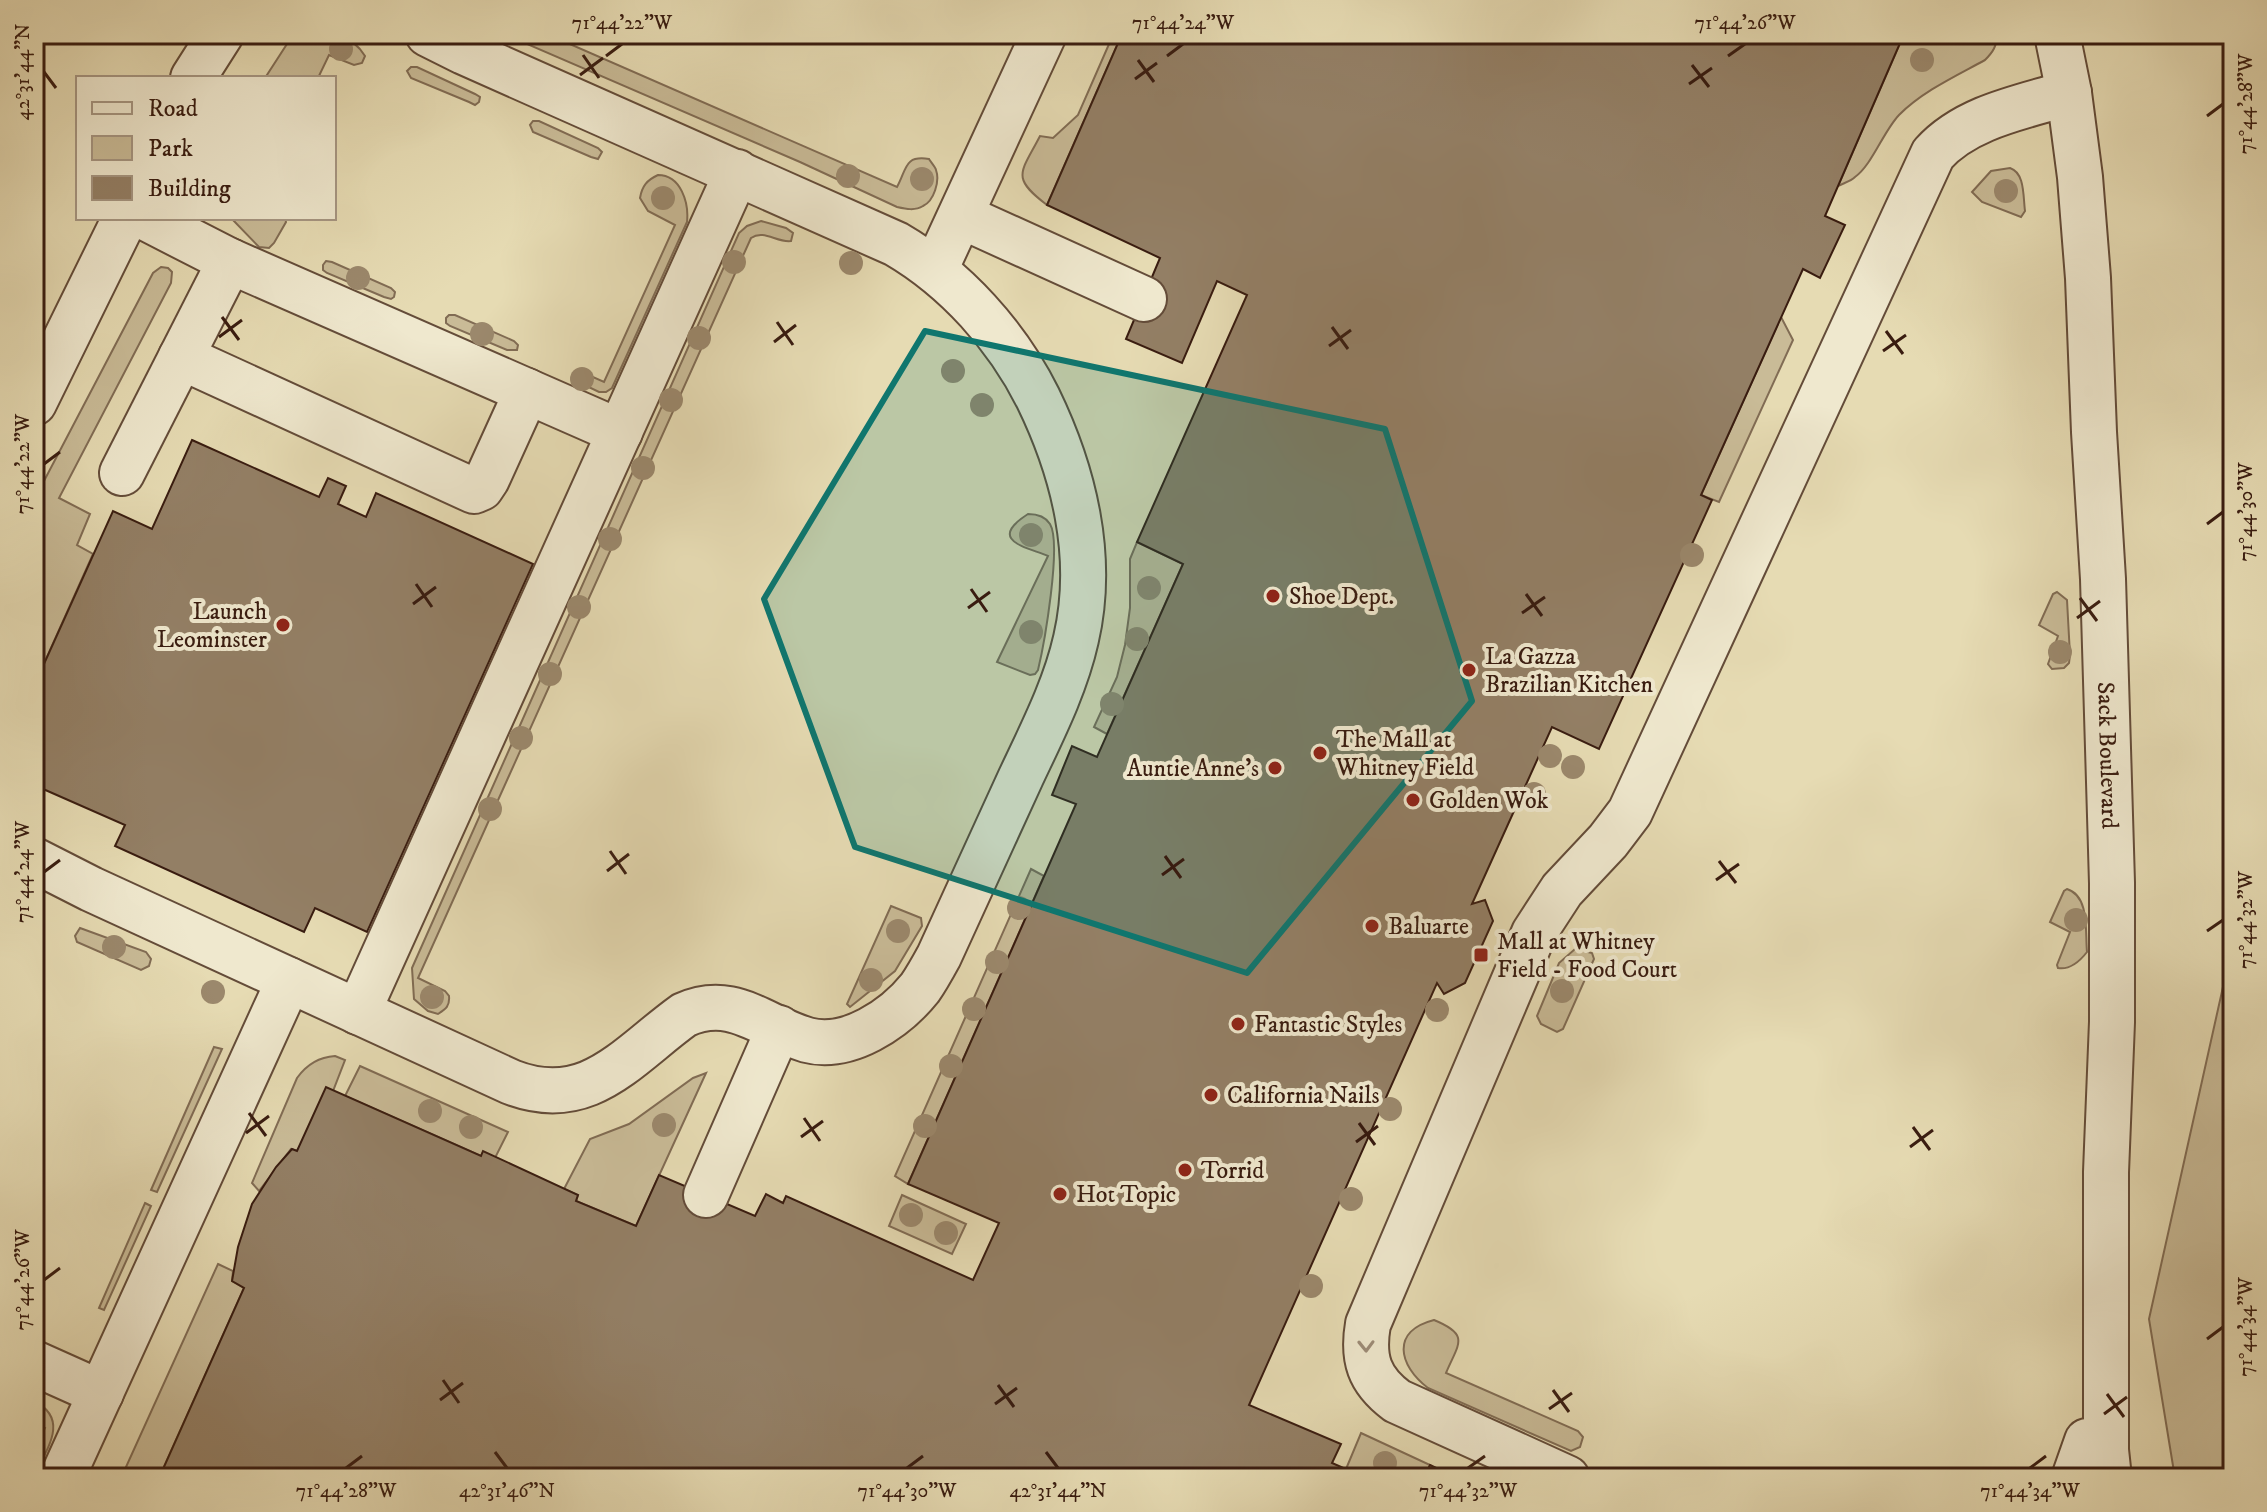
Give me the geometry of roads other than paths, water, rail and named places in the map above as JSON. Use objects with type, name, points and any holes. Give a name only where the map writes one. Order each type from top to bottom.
[{"type":"street","points":[[194,76],[221,34]]},
{"type":"street","points":[[34,860],[532,1090],[551,1092],[588,1085],[684,1015],[712,1006],[724,1007],[808,1040],[823,1042],[847,1038],[886,1019],[904,1005],[921,986],[939,956],[1051,712],[1077,638],[1083,549],[1077,507],[1058,444],[1028,379],[1004,342],[976,309],[924,260],[896,244],[428,34]]},
{"type":"street","points":[[935,270],[1044,34]]},
{"type":"street","name":"Sack Boulevard","points":[[2057,34],[2069,93],[2080,177],[2103,579],[2112,1006],[2106,1172],[2106,1450],[2109,1478]]},
{"type":"street","points":[[1567,1478],[1397,1401],[1371,1373],[1365,1342],[1368,1324],[1534,933],[1562,890],[1608,841],[1630,812],[1933,154],[1943,142],[1977,123],[2002,112],[2069,93]]},
{"type":"street","points":[[358,1012],[737,172]]},
{"type":"street","points":[[961,216],[1144,299]]},
{"type":"street","points":[[34,403],[124,220]]},
{"type":"street","points":[[150,220],[230,261],[620,432]]},
{"type":"street","points":[[122,473],[230,261]]},
{"type":"street","points":[[181,357],[474,491],[481,488],[487,479],[527,391]]},
{"type":"street","points":[[62,1478],[289,980]]},
{"type":"street","points":[[706,1195],[779,1028]]},
{"type":"street","points":[[34,1363],[101,1393]]},
{"type":"place","name":"Shoe Dept.","points":[[1273,596]]},
{"type":"place","name":"Launch Leominster","points":[[283,625]]},
{"type":"place","name":"La Gazza Brazilian Kitchen","points":[[1469,670]]},
{"type":"place","name":"The Mall at Whitney Field","points":[[1320,753]]},
{"type":"place","name":"Auntie Anne's","points":[[1275,768]]},
{"type":"place","name":"Golden Wok","points":[[1413,800]]},
{"type":"place","name":"Baluarte","points":[[1372,926]]},
{"type":"place","name":"Mall at Whitney Field - Food Court","points":[[1481,955]]},
{"type":"place","name":"Fantastic Styles","points":[[1238,1024]]},
{"type":"place","name":"California Nails","points":[[1211,1095]]},
{"type":"place","name":"Torrid","points":[[1185,1170]]},
{"type":"place","name":"Hot Topic","points":[[1060,1194]]}]
